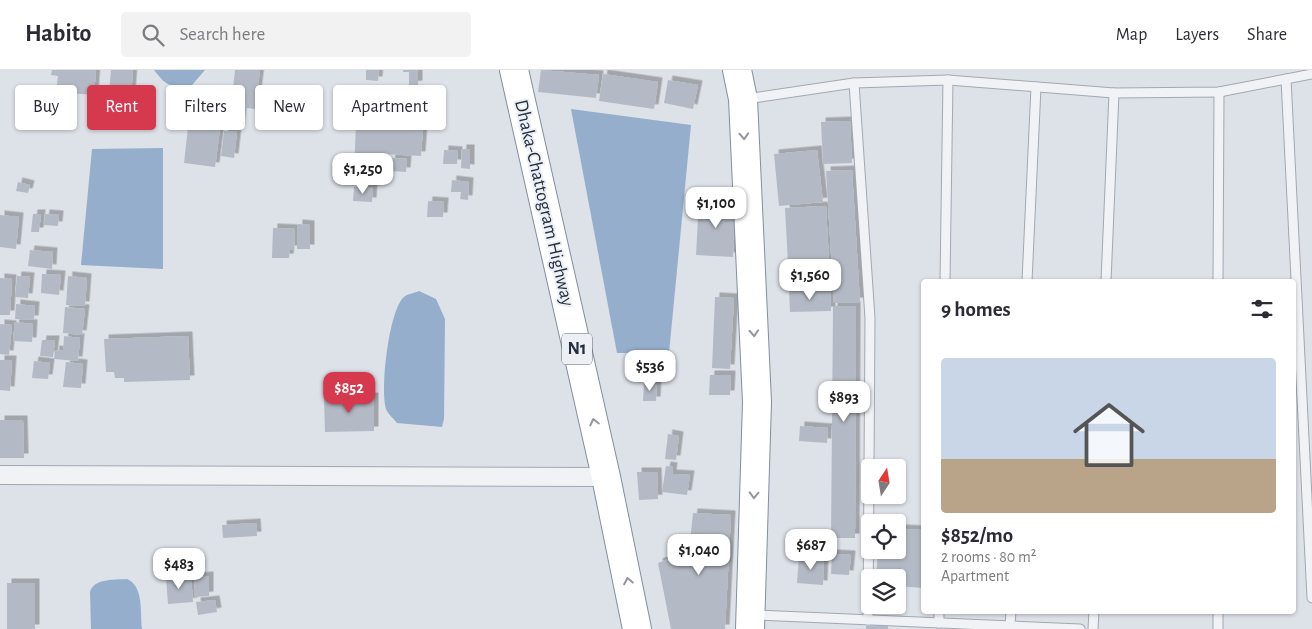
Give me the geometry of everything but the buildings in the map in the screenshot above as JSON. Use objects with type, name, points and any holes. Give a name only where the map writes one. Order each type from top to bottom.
[{"type":"highway","name":"Dhaka-Chattogram Highway","points":[[514,70],[606,477],[638,629]]},
{"type":"highway","points":[[737,70],[743,99],[757,402],[751,622]]},
{"type":"street","points":[[0,475],[606,477]]},
{"type":"lane","points":[[743,99],[854,83],[948,80],[1114,93],[1219,92],[1312,74]]},
{"type":"lane","points":[[944,279],[948,80]]},
{"type":"lane","points":[[1286,80],[1296,279]]},
{"type":"lane","points":[[854,83],[870,318],[868,620]]},
{"type":"lane","points":[[1027,279],[1036,87]]},
{"type":"lane","points":[[1218,279],[1219,92]]},
{"type":"lane","points":[[1106,279],[1114,93]]},
{"type":"lane","points":[[1296,279],[1312,598]]},
{"type":"lane","points":[[939,614],[939,623]]},
{"type":"lane","points":[[1010,626],[1011,614]]},
{"type":"lane","points":[[1093,629],[1094,614]]},
{"type":"lane","points":[[1218,614],[1218,629]]},
{"type":"lane","points":[[751,622],[868,620],[1080,629]]},
{"type":"water","points":[[154,70],[205,70],[192,85],[170,85],[162,80]]},
{"type":"water","points":[[571,109],[691,125],[669,353],[617,353]]},
{"type":"water","points":[[163,148],[163,269],[81,265],[92,149]]},
{"type":"water","points":[[419,291],[436,299],[445,319],[444,419],[442,427],[397,423],[387,411],[385,402],[384,388],[387,352],[394,317],[404,297]]},
{"type":"water","points":[[127,579],[139,594],[142,629],[91,629],[90,592],[92,587],[100,582]]}]
